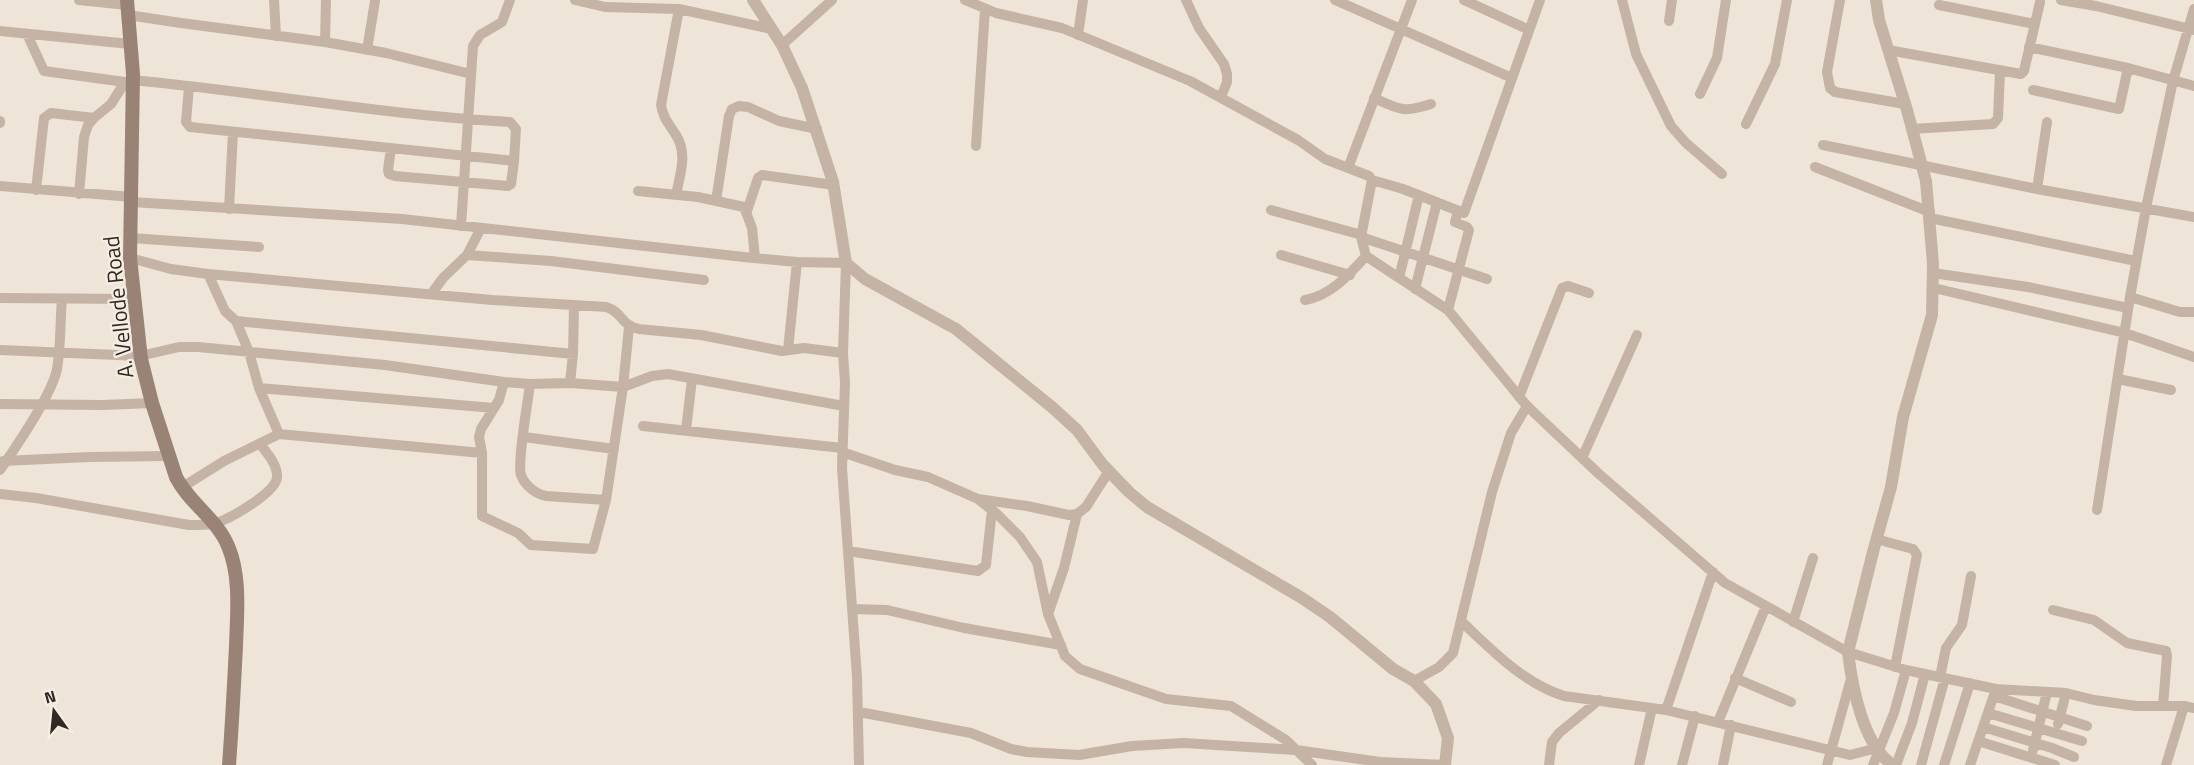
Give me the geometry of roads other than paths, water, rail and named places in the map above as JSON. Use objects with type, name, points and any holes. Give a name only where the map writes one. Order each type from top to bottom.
[{"type":"main road","name":"A. Vellode Road","points":[[127,7],[130,44],[132,200],[130,258],[141,356],[168,456],[182,488],[221,531],[233,559],[236,578],[235,663],[229,765]]},
{"type":"street","points":[[80,0],[276,36],[325,42],[471,74]]},
{"type":"street","points":[[274,0],[276,36]]},
{"type":"street","points":[[325,42],[326,0]]},
{"type":"street","points":[[461,226],[472,52],[480,35],[502,22],[510,0]]},
{"type":"street","points":[[575,0],[605,7],[679,9],[772,29]]},
{"type":"street","points":[[753,0],[782,45],[802,87],[817,129],[834,184],[846,263],[842,452],[859,712],[859,765]]},
{"type":"street","points":[[782,45],[831,0]]},
{"type":"street","points":[[965,0],[985,9],[1037,24],[1062,28],[1190,81],[1298,140],[1325,159],[1369,176],[1372,180],[1464,213],[1540,0]]},
{"type":"street","points":[[1078,35],[1083,0]]},
{"type":"street","points":[[1186,0],[1199,28],[1224,64],[1227,81],[1221,97]]},
{"type":"street","points":[[1335,0],[1512,78]]},
{"type":"street","points":[[1348,168],[1412,0]]},
{"type":"street","points":[[1464,0],[1529,30]]},
{"type":"street","points":[[1622,0],[1636,54],[1671,126],[1686,143],[1722,174]]},
{"type":"street","points":[[1669,21],[1672,0]]},
{"type":"street","points":[[1700,94],[1717,58],[1726,0]]},
{"type":"street","points":[[1746,124],[1774,64],[1787,0]]},
{"type":"street","points":[[1840,0],[1827,72],[1830,88],[1835,92],[1905,104]]},
{"type":"street","points":[[1876,0],[1879,20],[1926,181],[1934,288],[1932,315],[1903,417],[1891,487],[1848,652],[1864,724],[1870,739],[1885,760],[1894,765],[1912,723],[1925,674]]},
{"type":"street","points":[[2061,0],[2192,29]]},
{"type":"street","points":[[367,50],[375,1]]},
{"type":"street","points":[[1888,50],[2021,74],[2024,71],[2040,2]]},
{"type":"street","points":[[1939,5],[2035,24]]},
{"type":"street","points":[[676,195],[683,159],[682,150],[677,136],[663,117],[661,105],[679,9]]},
{"type":"street","points":[[976,146],[985,9]]},
{"type":"street","points":[[2097,510],[2146,208],[2173,81],[2192,29],[2194,9]]},
{"type":"street","points":[[0,33],[130,44]]},
{"type":"street","points":[[27,34],[44,71],[469,120],[510,122],[516,129],[511,184],[508,186],[395,176],[389,174],[391,148]]},
{"type":"street","points":[[2030,47],[2128,68],[2194,86]]},
{"type":"street","points":[[2033,90],[2119,108],[2128,68]]},
{"type":"street","points":[[1912,129],[1993,124],[1998,118],[2000,71]]},
{"type":"street","points":[[80,194],[84,137],[88,125],[111,104],[129,81]]},
{"type":"street","points":[[189,87],[187,125],[233,132],[514,161]]},
{"type":"street","points":[[1374,99],[1400,110],[1411,110],[1431,104]]},
{"type":"street","points":[[716,201],[732,109],[739,106],[748,107],[779,121],[817,129]]},
{"type":"street","points":[[36,190],[44,118],[47,114],[51,112],[93,118]]},
{"type":"street","points":[[2037,189],[2047,122]]},
{"type":"street","points":[[229,209],[233,132]]},
{"type":"street","points":[[1823,145],[2037,189],[2194,217]]},
{"type":"street","points":[[1815,166],[1930,215],[2136,261]]},
{"type":"street","points":[[755,258],[754,237],[747,211],[758,178],[762,175],[834,184]]},
{"type":"street","points":[[1372,180],[1362,236],[1366,256],[1448,310],[1523,402],[1582,458],[1725,583],[1848,652],[1894,667],[1970,683],[2043,713],[2087,726]]},
{"type":"street","points":[[0,186],[229,209],[402,219],[755,258],[846,263],[865,279],[956,329],[1077,430],[1109,471],[1147,507],[1302,598],[1330,617],[1393,669],[1414,681],[1436,704],[1448,738],[1445,765],[1380,762],[1296,750],[1159,743],[1079,755],[1011,749],[971,734],[859,712]]},
{"type":"street","points":[[638,191],[740,205],[747,211]]},
{"type":"street","points":[[1399,278],[1419,195]]},
{"type":"street","points":[[1415,289],[1437,202]]},
{"type":"street","points":[[1271,210],[1362,236],[1486,279]]},
{"type":"street","points":[[1448,310],[1469,230],[1455,222],[1458,211]]},
{"type":"street","points":[[432,293],[443,278],[467,255],[481,228]]},
{"type":"street","points":[[131,238],[260,247]]},
{"type":"street","points":[[467,255],[551,261],[704,280]]},
{"type":"street","points":[[1281,255],[1350,274]]},
{"type":"street","points":[[1305,300],[1326,294],[1350,274],[1366,256]]},
{"type":"street","points":[[130,258],[171,269],[208,274],[614,309],[630,327],[701,335],[782,351],[804,348],[843,353]]},
{"type":"street","points":[[788,350],[797,262]]},
{"type":"street","points":[[1933,273],[2180,312],[2194,312]]},
{"type":"street","points":[[208,274],[225,311],[236,321],[249,352],[259,388],[279,434]]},
{"type":"street","points":[[1414,681],[1439,667],[1453,653],[1492,492],[1562,288],[1568,286],[1589,292]]},
{"type":"street","points":[[1934,288],[2125,333],[2194,357]]},
{"type":"street","points":[[0,298],[135,299]]},
{"type":"street","points":[[2,464],[41,405],[53,382],[57,369],[62,299]]},
{"type":"street","points":[[570,383],[574,306]]},
{"type":"street","points":[[236,321],[573,354]]},
{"type":"street","points":[[504,382],[479,437],[482,453],[482,516],[518,533],[531,545],[593,549],[606,500],[630,327]]},
{"type":"street","points":[[1582,458],[1637,335]]},
{"type":"street","points":[[0,350],[141,356],[179,347],[385,365],[530,384],[570,383],[623,387],[661,374],[844,406]]},
{"type":"street","points":[[686,430],[692,379]]},
{"type":"street","points":[[2118,379],[2171,390]]},
{"type":"street","points":[[530,384],[520,467],[522,476],[534,491],[546,496],[606,500]]},
{"type":"street","points":[[259,388],[387,397],[494,408]]},
{"type":"street","points":[[0,404],[152,403]]},
{"type":"street","points":[[643,426],[686,430],[856,455],[895,470],[928,477],[978,499],[1020,537],[1037,562],[1048,614],[1065,656],[1080,669],[1166,699],[1231,706],[1286,740],[1311,765]]},
{"type":"street","points":[[182,488],[224,461],[279,434],[482,453]]},
{"type":"street","points":[[524,437],[614,449]]},
{"type":"street","points":[[0,494],[36,498],[189,525],[214,524],[247,507],[273,486],[277,478],[276,469],[260,444]]},
{"type":"street","points":[[2,464],[89,457],[168,456]]},
{"type":"street","points":[[978,499],[1069,515],[1077,514],[1086,507],[1109,471]]},
{"type":"street","points":[[848,551],[978,571],[986,565],[992,510]]},
{"type":"street","points":[[1048,614],[1064,568],[1077,514]]},
{"type":"street","points":[[1876,539],[1912,549],[1917,555],[1894,667]]},
{"type":"street","points":[[1793,622],[1813,558]]},
{"type":"street","points":[[1666,710],[1713,572]]},
{"type":"street","points":[[1921,765],[1942,678],[1946,648],[1962,625],[1971,576]]},
{"type":"street","points":[[1718,722],[1766,606]]},
{"type":"street","points":[[852,609],[887,610],[964,628],[1061,645]]},
{"type":"street","points":[[2054,609],[2094,620],[2127,643],[2166,651],[2163,706]]},
{"type":"street","points":[[1461,621],[1510,666],[1549,691],[1564,696],[1695,716],[1830,750],[1852,760],[1879,749]]},
{"type":"street","points":[[1874,765],[1894,713],[1906,670]]},
{"type":"street","points":[[1827,765],[1852,675]]},
{"type":"street","points":[[1735,678],[1791,702]]},
{"type":"street","points":[[1944,765],[1970,683]]},
{"type":"street","points":[[1995,692],[2066,693],[2136,706],[2189,707],[2166,765]]},
{"type":"street","points":[[1970,765],[1995,692]]},
{"type":"street","points":[[2030,762],[2047,692]]},
{"type":"street","points":[[1978,741],[2030,762],[2051,764],[2052,748],[2066,693]]},
{"type":"street","points":[[1549,765],[1552,742],[1559,733],[1599,700]]},
{"type":"street","points":[[1639,765],[1652,708]]},
{"type":"street","points":[[1988,713],[2082,741]]},
{"type":"street","points":[[1682,765],[1695,716]]},
{"type":"street","points":[[1724,765],[1731,725]]},
{"type":"street","points":[[1983,727],[2052,748],[2074,758]]}]
